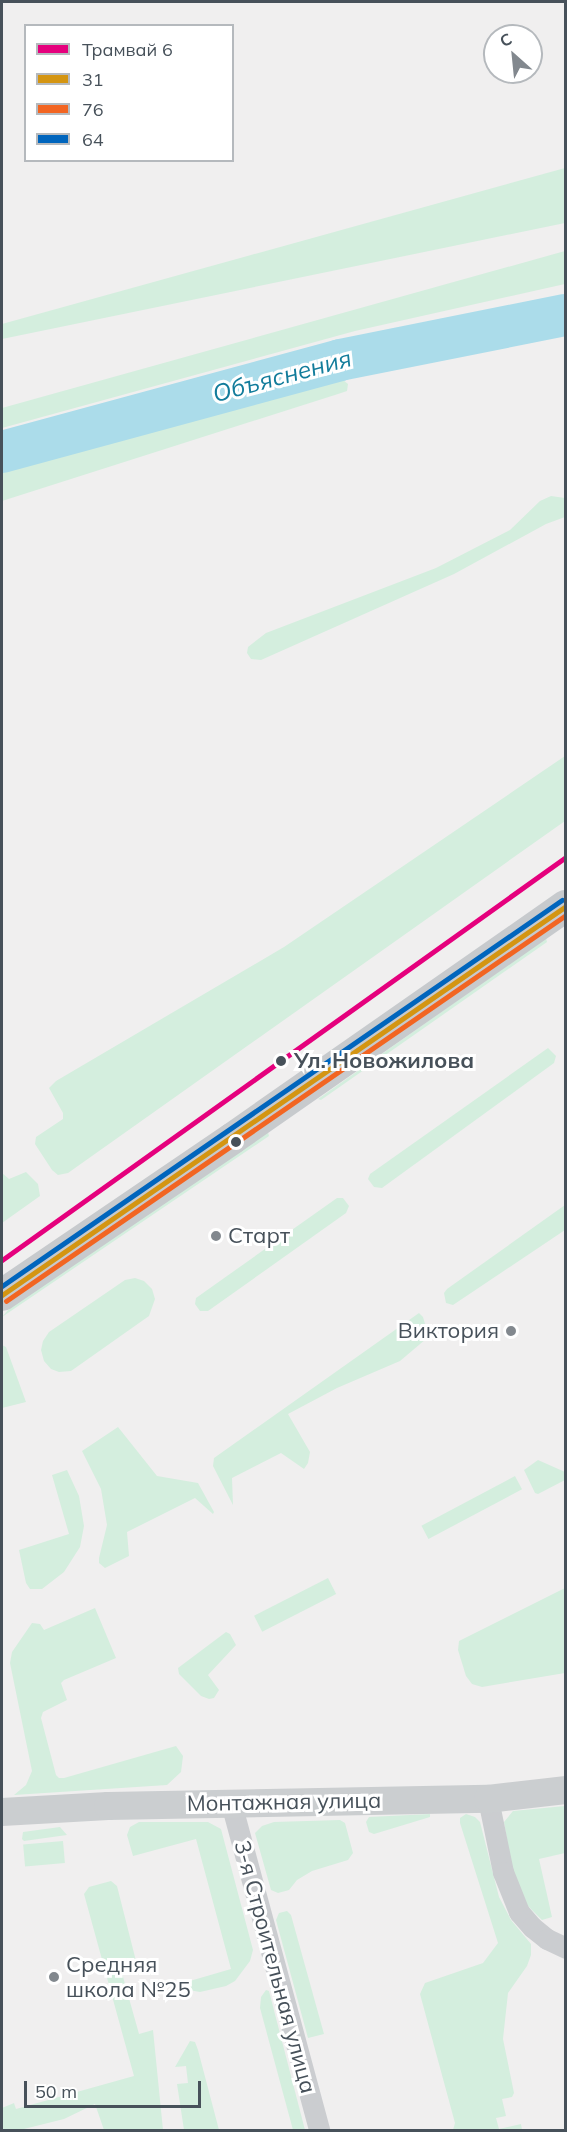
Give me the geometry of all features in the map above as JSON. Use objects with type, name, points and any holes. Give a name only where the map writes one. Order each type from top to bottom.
[{"type":"main road","points":[[2,1295],[242,1132],[566,906]]},
{"type":"main road","name":"Монтажная улица","points":[[2,1812],[62,1807],[488,1799],[566,1790]]},
{"type":"street","points":[[488,1799],[503,1872],[519,1912],[540,1933],[566,1948]]},
{"type":"street","name":"3-я Строительная улица","points":[[231,1803],[319,2130]]},
{"type":"green space","points":[[565,168],[565,223],[2,339],[2,324]]},
{"type":"green space","points":[[565,251],[565,284],[355,331],[2,428],[2,408]]},
{"type":"green space","points":[[343,380],[348,384],[347,391],[2,501],[2,471]]},
{"type":"green space","points":[[551,496],[565,498],[565,517],[546,524],[454,574],[261,660],[251,659],[247,653],[248,647],[266,633],[436,568],[510,530],[540,501]]},
{"type":"green space","points":[[565,756],[565,821],[68,1173],[58,1175],[52,1170],[35,1144],[36,1137],[63,1119],[63,1113],[49,1088],[56,1081],[284,947]]},
{"type":"green space","points":[[546,938],[547,942],[321,1100],[318,1099]]},
{"type":"green space","points":[[548,1048],[556,1056],[554,1063],[382,1188],[374,1187],[368,1179],[370,1174]]},
{"type":"green space","points":[[268,1132],[269,1136],[2,1317],[15,1302]]},
{"type":"green space","points":[[26,1172],[38,1184],[40,1196],[2,1223],[2,1173],[9,1179]]},
{"type":"green space","points":[[337,1198],[343,1198],[349,1206],[346,1213],[208,1311],[200,1311],[195,1304],[196,1298]]},
{"type":"green space","points":[[565,1205],[565,1230],[453,1305],[446,1303],[444,1293],[447,1289]]},
{"type":"green space","points":[[135,1278],[144,1281],[152,1289],[155,1299],[149,1316],[71,1371],[59,1372],[51,1369],[44,1361],[41,1350],[43,1341],[49,1332],[125,1280]]},
{"type":"green space","points":[[419,1313],[423,1317],[428,1334],[426,1339],[400,1361],[337,1388],[288,1414],[310,1452],[304,1469],[281,1453],[232,1478],[233,1505],[213,1466],[214,1458]]},
{"type":"green space","points":[[2,1345],[6,1347],[26,1402],[2,1408]]},
{"type":"green space","points":[[118,1427],[157,1476],[198,1483],[214,1512],[213,1514],[195,1498],[127,1532],[129,1556],[105,1568],[99,1563],[107,1525],[101,1489],[82,1451]]},
{"type":"green space","points":[[538,1460],[565,1472],[565,1480],[538,1494],[535,1493],[524,1470]]},
{"type":"green space","points":[[67,1470],[79,1496],[84,1526],[80,1547],[64,1572],[42,1589],[30,1589],[26,1583],[19,1550],[69,1534],[52,1475]]},
{"type":"green space","points":[[515,1476],[522,1489],[428,1539],[421,1526]]},
{"type":"green space","points":[[328,1578],[336,1594],[262,1632],[254,1616]]},
{"type":"green space","points":[[565,1588],[565,1673],[482,1687],[472,1684],[466,1676],[458,1650],[459,1641]]},
{"type":"green space","points":[[95,1608],[116,1658],[64,1680],[61,1683],[67,1700],[43,1712],[41,1718],[56,1775],[64,1778],[176,1746],[183,1756],[181,1772],[167,1785],[14,1795],[26,1785],[32,1771],[10,1663],[12,1652],[32,1623],[40,1624],[44,1630]]},
{"type":"green space","points":[[226,1632],[230,1634],[236,1645],[208,1675],[219,1690],[214,1698],[209,1699],[201,1696],[179,1674],[178,1668]]},
{"type":"green space","points":[[565,1806],[565,1853],[539,1859],[552,1917],[542,1920],[527,1905],[512,1869],[504,1822],[513,1811]]},
{"type":"green space","points":[[430,1814],[430,1817],[374,1834],[369,1832],[366,1822],[369,1817]]},
{"type":"green space","points":[[466,1814],[475,1817],[480,1822],[499,1897],[511,1920],[531,1944],[531,1955],[527,1966],[508,1993],[503,2039],[514,2093],[512,2097],[502,2099],[506,2116],[496,2118],[499,2129],[521,2124],[522,2130],[453,2130],[455,2123],[420,1994],[425,1983],[483,1963],[498,1943],[460,1823],[460,1818]]},
{"type":"green space","points":[[340,1820],[345,1823],[353,1853],[348,1860],[312,1871],[297,1880],[289,1890],[278,1893],[271,1890],[255,1833],[262,1826],[274,1822]]},
{"type":"green space","points":[[139,1822],[208,1822],[221,1829],[253,1950],[250,1961],[235,1981],[226,1986],[200,1992],[189,1990],[183,1983],[231,1969],[196,1839],[133,1856],[127,1835],[130,1827]]},
{"type":"green space","points":[[60,1827],[67,1835],[24,1841],[22,1839],[23,1832]]},
{"type":"green space","points":[[63,1841],[65,1863],[25,1866],[23,1844]]},
{"type":"green space","points":[[111,1881],[117,1886],[136,1961],[120,1966],[139,2034],[153,2030],[163,2130],[104,2130],[95,2104],[64,2119],[20,2130],[2,2130],[2,2108],[14,2103],[16,2109],[134,2076],[84,1894],[89,1887]]},
{"type":"green space","points":[[287,1911],[291,1915],[324,2034],[308,2038],[276,1920],[279,1913]]},
{"type":"green space","points":[[266,1990],[269,1991],[305,2130],[293,2130],[260,2008],[261,1997]]},
{"type":"green space","points":[[190,2041],[195,2042],[198,2050],[219,2130],[184,2130],[177,2084],[188,2083],[186,2066],[175,2067]]},
{"type":"waterway","name":"Объяснения","points":[[2,452],[340,360],[566,315]]},
{"type":"tram line","name":"6","points":[[2,1260],[566,857]]},
{"type":"transit line","name":"64","points":[[2,1286],[562,900]]},
{"type":"transit line","name":"31","points":[[2,1295],[566,906]]},
{"type":"transit line","name":"76","points":[[6,1301],[566,915]]},
{"type":"place","name":"Ул. Новожилова","points":[[281,1061]]},
{"type":"place","name":"Старт","points":[[216,1236]]},
{"type":"place","name":"Виктория","points":[[511,1331]]},
{"type":"place","name":"Средняя школа №25","points":[[54,1977]]}]
